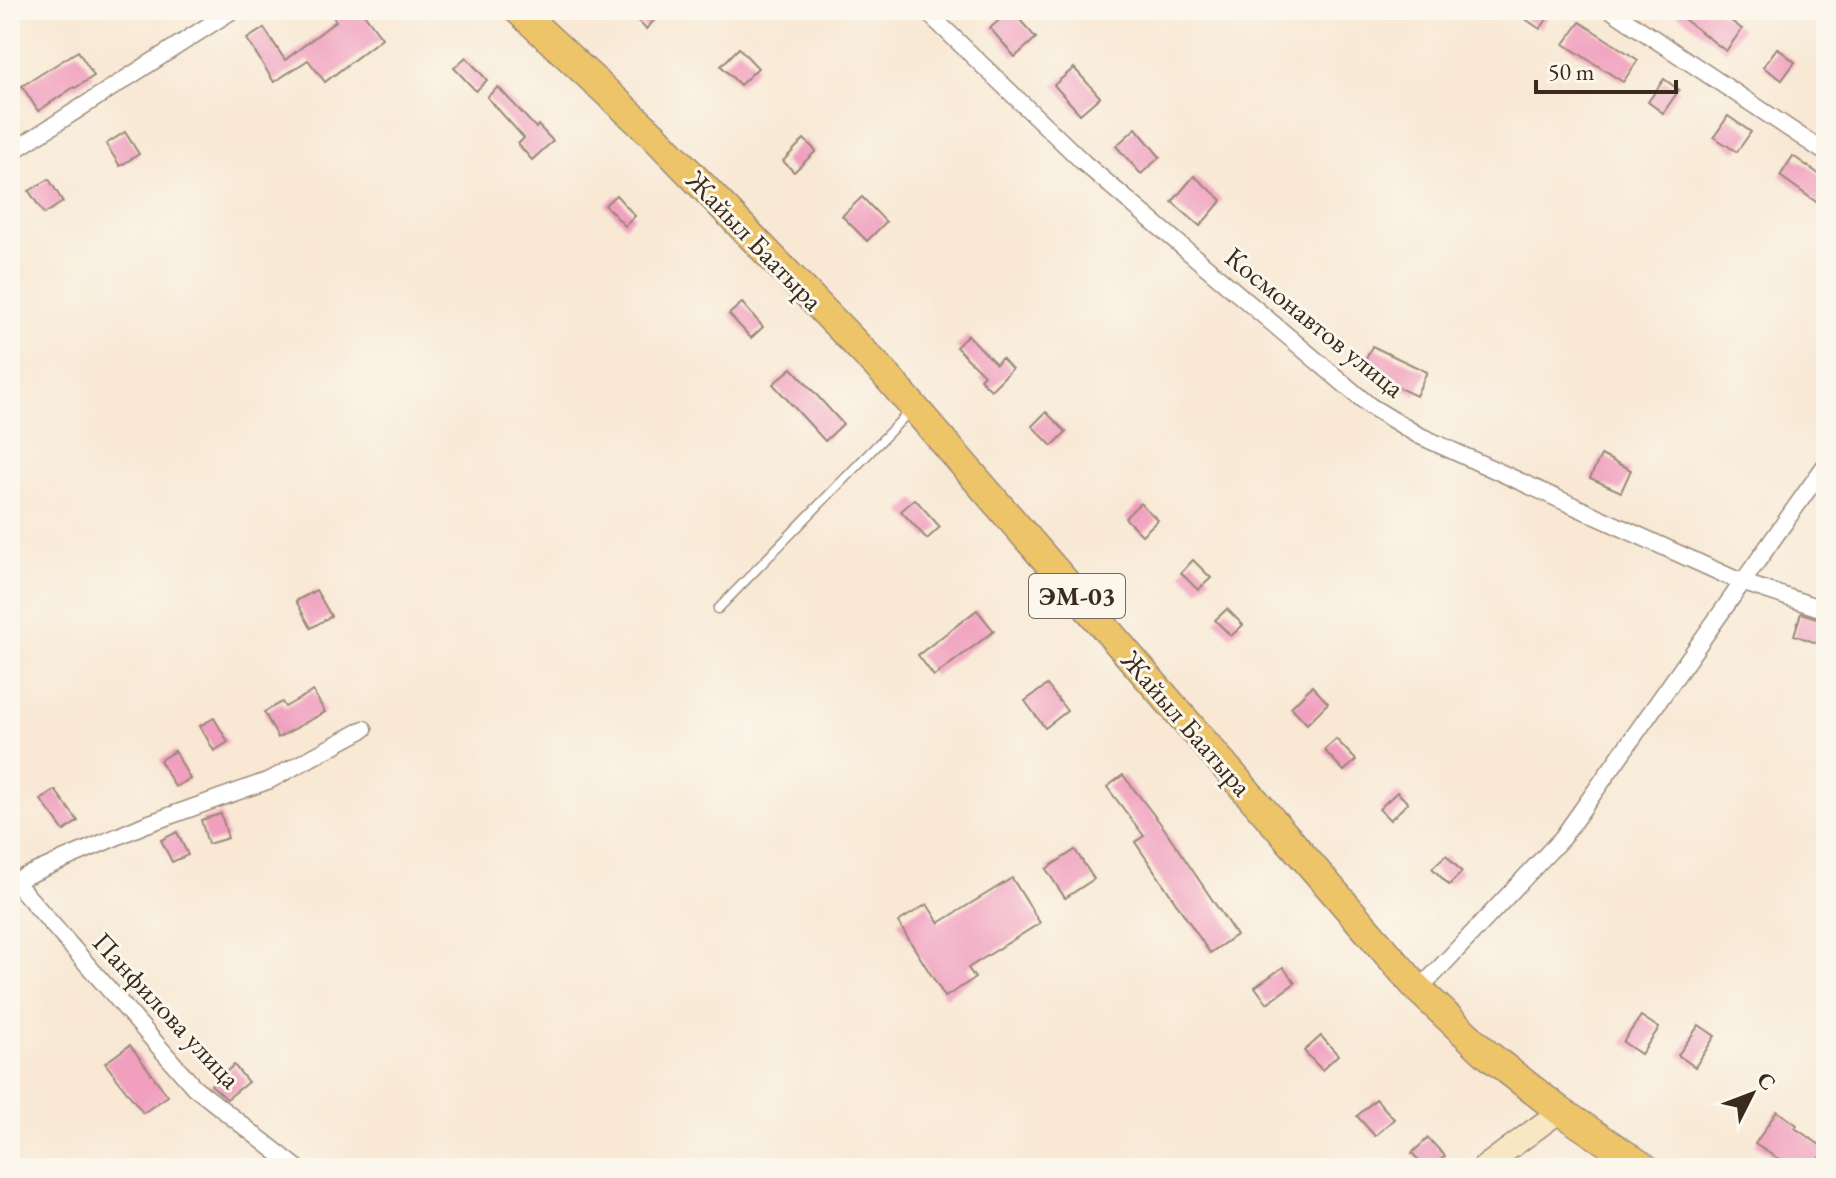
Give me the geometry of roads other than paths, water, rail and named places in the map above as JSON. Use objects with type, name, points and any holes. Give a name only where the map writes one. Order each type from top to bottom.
[{"type":"highway","name":"Жайыл Баатыра","points":[[518,10],[654,136],[885,374],[1419,990],[1487,1054],[1560,1111],[1645,1168]]},
{"type":"street","points":[[10,153],[233,10]]},
{"type":"street","name":"Космонавтов улица","points":[[925,10],[1084,163],[1370,406],[1418,435],[1741,582],[1826,610]]},
{"type":"street","points":[[1611,10],[1826,153]]},
{"type":"street","points":[[1419,990],[1562,838],[1826,464]]},
{"type":"street","points":[[12,878],[144,825],[270,780],[364,729]]},
{"type":"street","name":"Панфилова улица","points":[[12,878],[194,1087],[297,1168]]},
{"type":"street","points":[[1483,1168],[1560,1111]]},
{"type":"lane","points":[[718,609],[914,407]]}]
